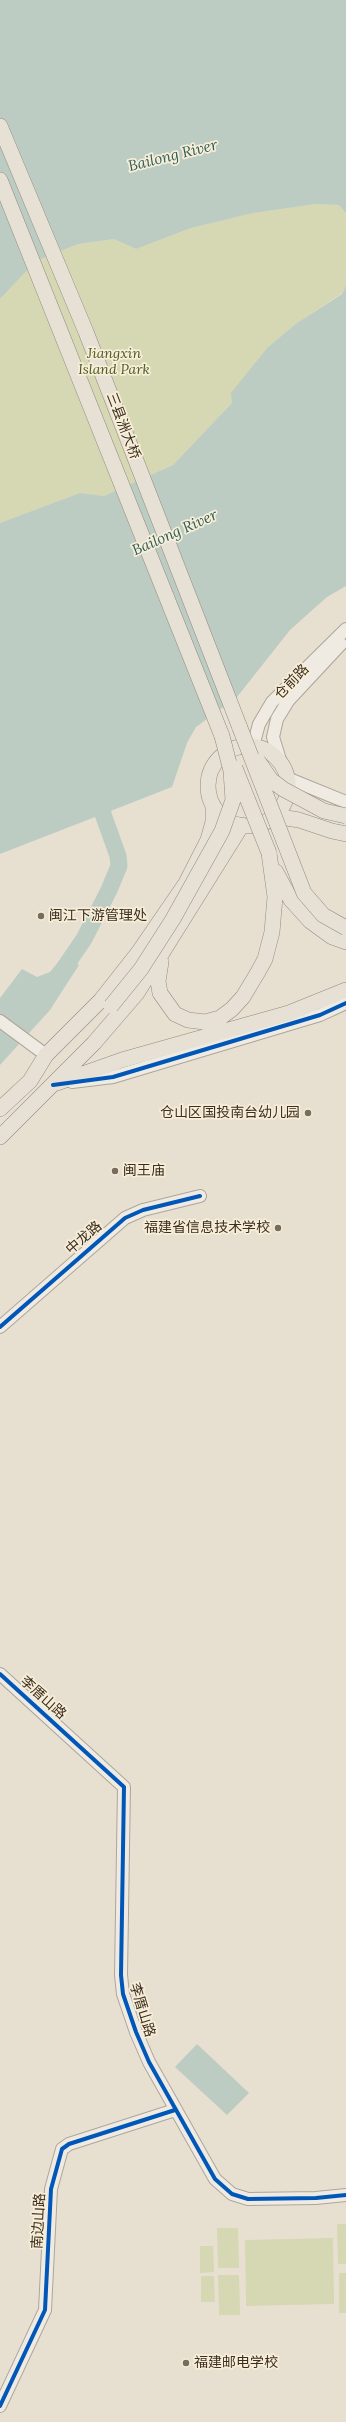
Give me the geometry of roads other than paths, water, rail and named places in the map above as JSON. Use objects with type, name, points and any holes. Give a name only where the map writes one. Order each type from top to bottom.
[{"type":"main road","name":"三县洲大桥","points":[[0,126],[86,332],[240,728]]},
{"type":"main road","name":"三县洲大桥","points":[[0,180],[222,736]]},
{"type":"main road","points":[[240,728],[261,768],[271,780],[283,789],[324,811],[346,816]]},
{"type":"main road","points":[[240,728],[304,893],[323,915],[346,928]]},
{"type":"main road","points":[[222,736],[276,873],[299,910],[310,922],[332,937],[346,942]]},
{"type":"main road","points":[[0,1109],[82,1035],[111,1006],[140,969],[173,919],[222,831],[233,800],[231,771],[222,736]]},
{"type":"main road","points":[[240,746],[252,746],[266,750],[281,763],[287,778],[288,790],[279,811],[265,822],[242,825],[230,822],[220,815],[213,805],[208,793],[208,781],[215,764],[228,751],[240,746]]},
{"type":"main road","points":[[30,1081],[41,1052],[101,1000],[138,953],[186,883],[208,840],[213,822],[213,805]]},
{"type":"main road","points":[[279,811],[346,828]]},
{"type":"main road","points":[[279,811],[299,820],[346,834]]},
{"type":"main road","points":[[0,1137],[53,1085],[118,1017],[162,956],[242,825]]},
{"type":"main road","points":[[162,956],[158,981],[160,993],[175,1014],[188,1020],[205,1022],[220,1018],[232,1009],[243,997],[265,959],[272,932],[275,897],[269,853]]},
{"type":"main road","points":[[53,1085],[122,1060],[289,1013],[346,990]]},
{"type":"street","name":"仓前路","points":[[252,746],[259,724],[272,702],[346,629]]},
{"type":"street","name":"仓前路","points":[[281,763],[272,737],[274,727],[282,710],[346,639]]},
{"type":"street","points":[[287,778],[346,802]]},
{"type":"street","points":[[53,1085],[113,1077],[320,1015],[346,1003]]},
{"type":"street","points":[[0,1021],[41,1052]]},
{"type":"street","name":"中龙路","points":[[0,1327],[125,1218],[143,1210],[200,1196]]},
{"type":"street","name":"李厝山路","points":[[0,1674],[124,1786],[122,1985],[128,2011],[141,2044],[175,2110],[212,2175],[218,2183],[232,2194],[256,2200],[346,2195]]},
{"type":"street","name":"南边山路","points":[[0,2406],[45,2310],[50,2196],[58,2157],[62,2149],[69,2144],[175,2110]]},
{"type":"water","name":"Bailong River","points":[[0,0],[346,0],[346,213],[339,205],[316,204],[253,213],[191,228],[136,249],[114,239],[78,244],[36,261],[0,299]]},
{"type":"water","name":"Bailong River","points":[[346,285],[346,586],[327,597],[290,630],[237,697],[196,727],[187,743],[172,787],[0,854],[0,523],[80,493],[104,496],[173,465],[232,403],[231,393],[268,347],[297,323],[342,294]]},
{"type":"water","points":[[65,954],[79,965],[50,1010],[0,1065],[0,998],[22,969],[37,977],[50,972]]},
{"type":"water","points":[[197,2044],[249,2093],[227,2115],[175,2067]]},
{"type":"waterway","points":[[58,977],[84,939],[109,890],[119,866],[118,856],[103,814],[99,791]]},
{"type":"place","name":"闽江下游管理处","points":[[41,916]]},
{"type":"place","name":"仓山区国投南台幼儿园","points":[[308,1113]]},
{"type":"place","name":"闽王庙","points":[[115,1171]]},
{"type":"place","name":"福建省信息技术学校","points":[[278,1228]]},
{"type":"place","name":"福建邮电学校","points":[[186,2363]]},
{"type":"park label","name":"Jiangxin Island Park","points":[[114,362]]}]
